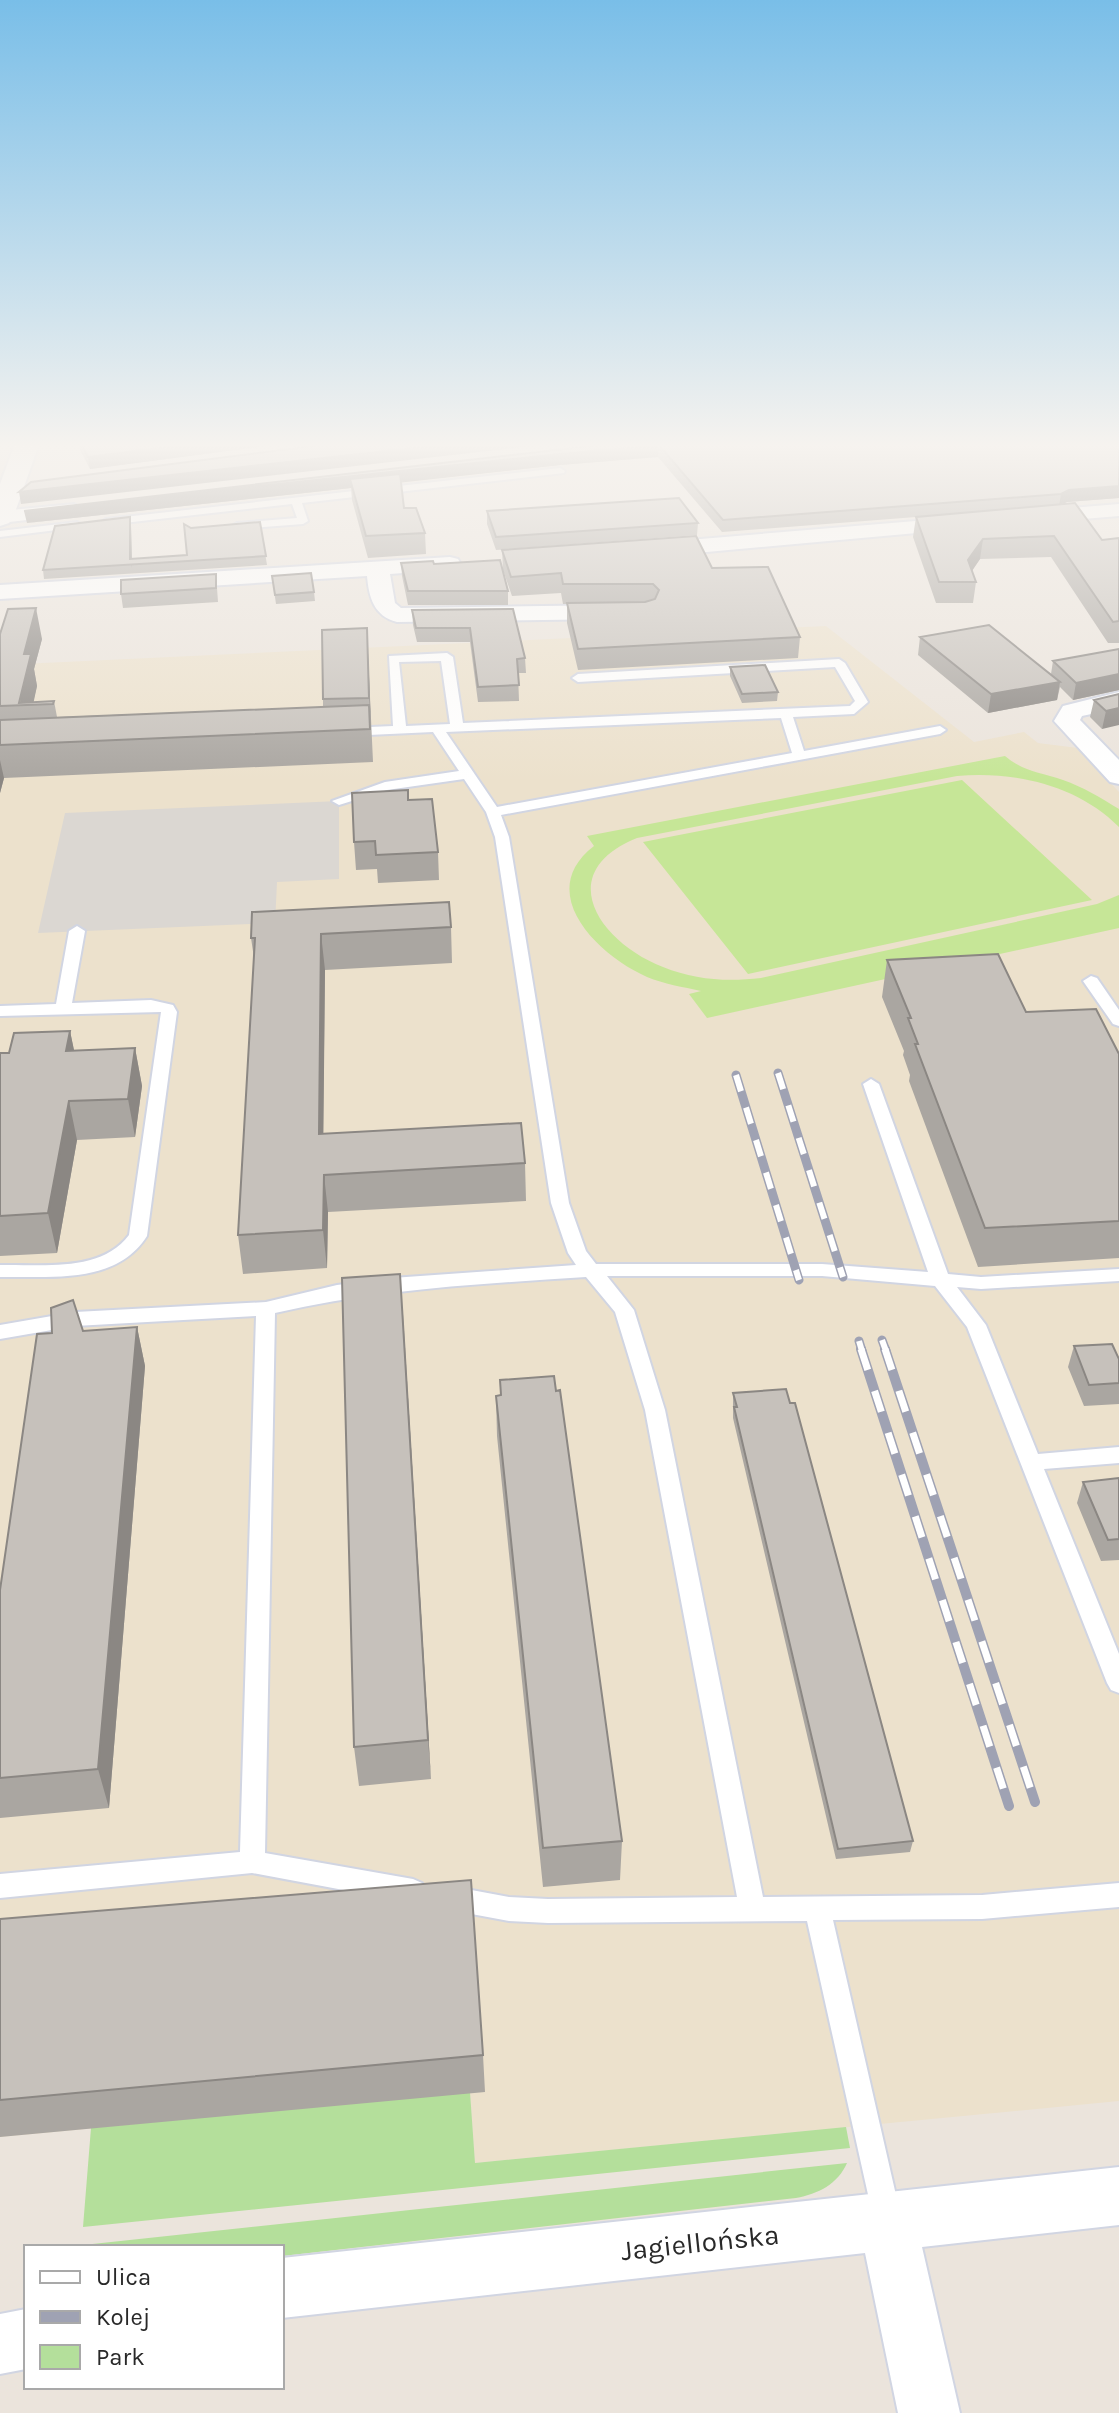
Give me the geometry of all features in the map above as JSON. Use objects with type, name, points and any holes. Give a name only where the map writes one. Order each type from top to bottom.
[{"type":"street","points":[[0,592],[471,563]]},
{"type":"street","points":[[378,569],[383,605],[397,615],[630,612]]},
{"type":"street","points":[[1119,700],[1072,711],[1067,721],[1119,776]]},
{"type":"street","name":"Jagiellońska","points":[[284,2288],[1119,2196]]},
{"type":"street","points":[[887,2221],[929,2413]]},
{"type":"street","points":[[0,2344],[24,2339]]},
{"type":"lane","points":[[400,730],[393,659],[447,657],[457,727]]},
{"type":"lane","points":[[337,732],[848,711],[859,708],[862,702],[839,663],[578,678]]},
{"type":"lane","points":[[786,714],[799,756]]},
{"type":"lane","points":[[437,728],[493,812],[502,837],[560,1203],[569,1235],[589,1270],[611,1291],[624,1310],[655,1410],[752,1908]]},
{"type":"lane","points":[[493,812],[940,730]]},
{"type":"lane","points":[[339,801],[385,786],[470,774]]},
{"type":"lane","points":[[63,1009],[77,931]]},
{"type":"lane","points":[[1091,981],[1119,1021]]},
{"type":"lane","points":[[0,1011],[151,1005],[167,1008],[169,1012],[138,1236],[125,1255],[112,1262],[94,1266],[0,1271]]},
{"type":"lane","points":[[871,1084],[940,1279],[976,1325],[1119,1683]]},
{"type":"lane","points":[[0,1332],[75,1319],[266,1309],[365,1287],[589,1270],[822,1270],[1003,1283],[1119,1275]]},
{"type":"lane","points":[[252,1862],[266,1309]]},
{"type":"lane","points":[[1031,1462],[1119,1455]]},
{"type":"lane","points":[[0,1886],[252,1862],[521,1910],[982,1907],[1119,1895]]},
{"type":"lane","points":[[817,1908],[887,2221]]},
{"type":"shaded area","points":[[826,626],[974,742],[1024,732],[1038,743],[1078,748],[1119,792],[1119,2101],[475,2163],[470,2093],[0,2137],[0,665]]},
{"type":"shaded area","points":[[339,801],[339,879],[277,882],[275,923],[38,933],[65,813]]},
{"type":"green space","points":[[1005,756],[1026,769],[1078,786],[1119,809],[1119,827],[1084,801],[1044,784],[1001,776],[957,776],[637,838],[611,853],[596,870],[591,888],[594,907],[604,925],[620,942],[640,956],[675,971],[723,980],[761,978],[1097,904],[1119,895],[1119,928],[707,1018],[689,994],[701,991],[653,979],[628,967],[593,939],[571,903],[570,883],[577,864],[594,846],[587,836]]},
{"type":"green space","points":[[962,780],[1092,900],[748,974],[643,842]]},
{"type":"green space","points":[[470,2092],[475,2163],[846,2127],[850,2148],[83,2227],[91,2128]]},
{"type":"green space","points":[[847,2163],[838,2177],[826,2187],[796,2198],[284,2256],[284,2245],[83,2245]]},
{"type":"building","points":[[47,557],[256,557],[43,570]]},
{"type":"building","points":[[504,557],[706,557],[712,568],[768,567],[800,637],[578,649],[567,603],[645,602],[655,599],[659,590],[653,584],[563,584],[561,573],[511,577]]},
{"type":"building","points":[[930,557],[970,557],[968,560],[976,582],[939,582]]},
{"type":"building","points":[[1068,557],[1119,557],[1119,621],[1113,622]]},
{"type":"building","points":[[500,560],[508,591],[408,591],[401,563],[433,561],[434,564]]},
{"type":"building","points":[[311,573],[314,592],[275,595],[272,576]]},
{"type":"building","points":[[216,574],[216,588],[121,594],[121,580]]},
{"type":"building","points":[[36,608],[24,654],[31,654],[19,703],[54,701],[53,704],[0,706],[0,634],[8,609]]},
{"type":"building","points":[[513,609],[525,658],[517,659],[519,685],[478,687],[470,628],[416,628],[412,610]]},
{"type":"building","points":[[989,625],[1060,682],[991,694],[920,637]]},
{"type":"building","points":[[367,628],[369,698],[323,699],[322,630]]},
{"type":"building","points":[[1119,649],[1119,674],[1076,683],[1053,661]]},
{"type":"building","points":[[765,665],[778,692],[742,694],[730,667]]},
{"type":"building","points":[[1119,694],[1119,708],[1106,711],[1094,700]]},
{"type":"building","points":[[369,705],[370,729],[0,745],[0,720]]},
{"type":"building","points":[[408,790],[408,800],[432,799],[438,852],[376,855],[375,841],[354,842],[352,793]]},
{"type":"building","points":[[449,902],[451,927],[321,934],[319,1134],[521,1123],[525,1163],[324,1175],[323,1230],[238,1235],[255,938],[251,938],[252,912]]},
{"type":"building","points":[[998,954],[1026,1012],[1096,1009],[1119,1054],[1119,1221],[985,1228],[915,1044],[918,1044],[908,1018],[911,1018],[887,960]]},
{"type":"building","points":[[70,1031],[66,1051],[135,1048],[128,1099],[69,1101],[48,1213],[0,1216],[0,1053],[9,1053],[14,1033]]},
{"type":"building","points":[[400,1274],[428,1740],[354,1747],[342,1278]]},
{"type":"building","points":[[73,1300],[83,1331],[137,1327],[98,1769],[0,1778],[0,1590],[37,1334],[52,1333],[51,1308]]},
{"type":"building","points":[[1112,1344],[1119,1359],[1119,1383],[1089,1385],[1074,1346]]},
{"type":"building","points":[[554,1376],[556,1391],[560,1390],[622,1841],[543,1848],[496,1396],[501,1395],[500,1380]]},
{"type":"building","points":[[786,1389],[790,1403],[795,1403],[913,1841],[838,1849],[734,1407],[737,1407],[733,1393]]},
{"type":"building","points":[[1119,1478],[1119,1539],[1108,1540],[1083,1482]]},
{"type":"building","points":[[471,1880],[483,2055],[0,2100],[0,1919]]},
{"type":"railway","points":[[778,1073],[843,1277]]},
{"type":"railway","points":[[736,1075],[799,1280]]},
{"type":"railway","points":[[882,1340],[886,1351]]},
{"type":"railway","points":[[859,1341],[862,1351]]},
{"type":"railway","points":[[861,1349],[1009,1806]]},
{"type":"railway","points":[[885,1349],[1035,1802]]}]
